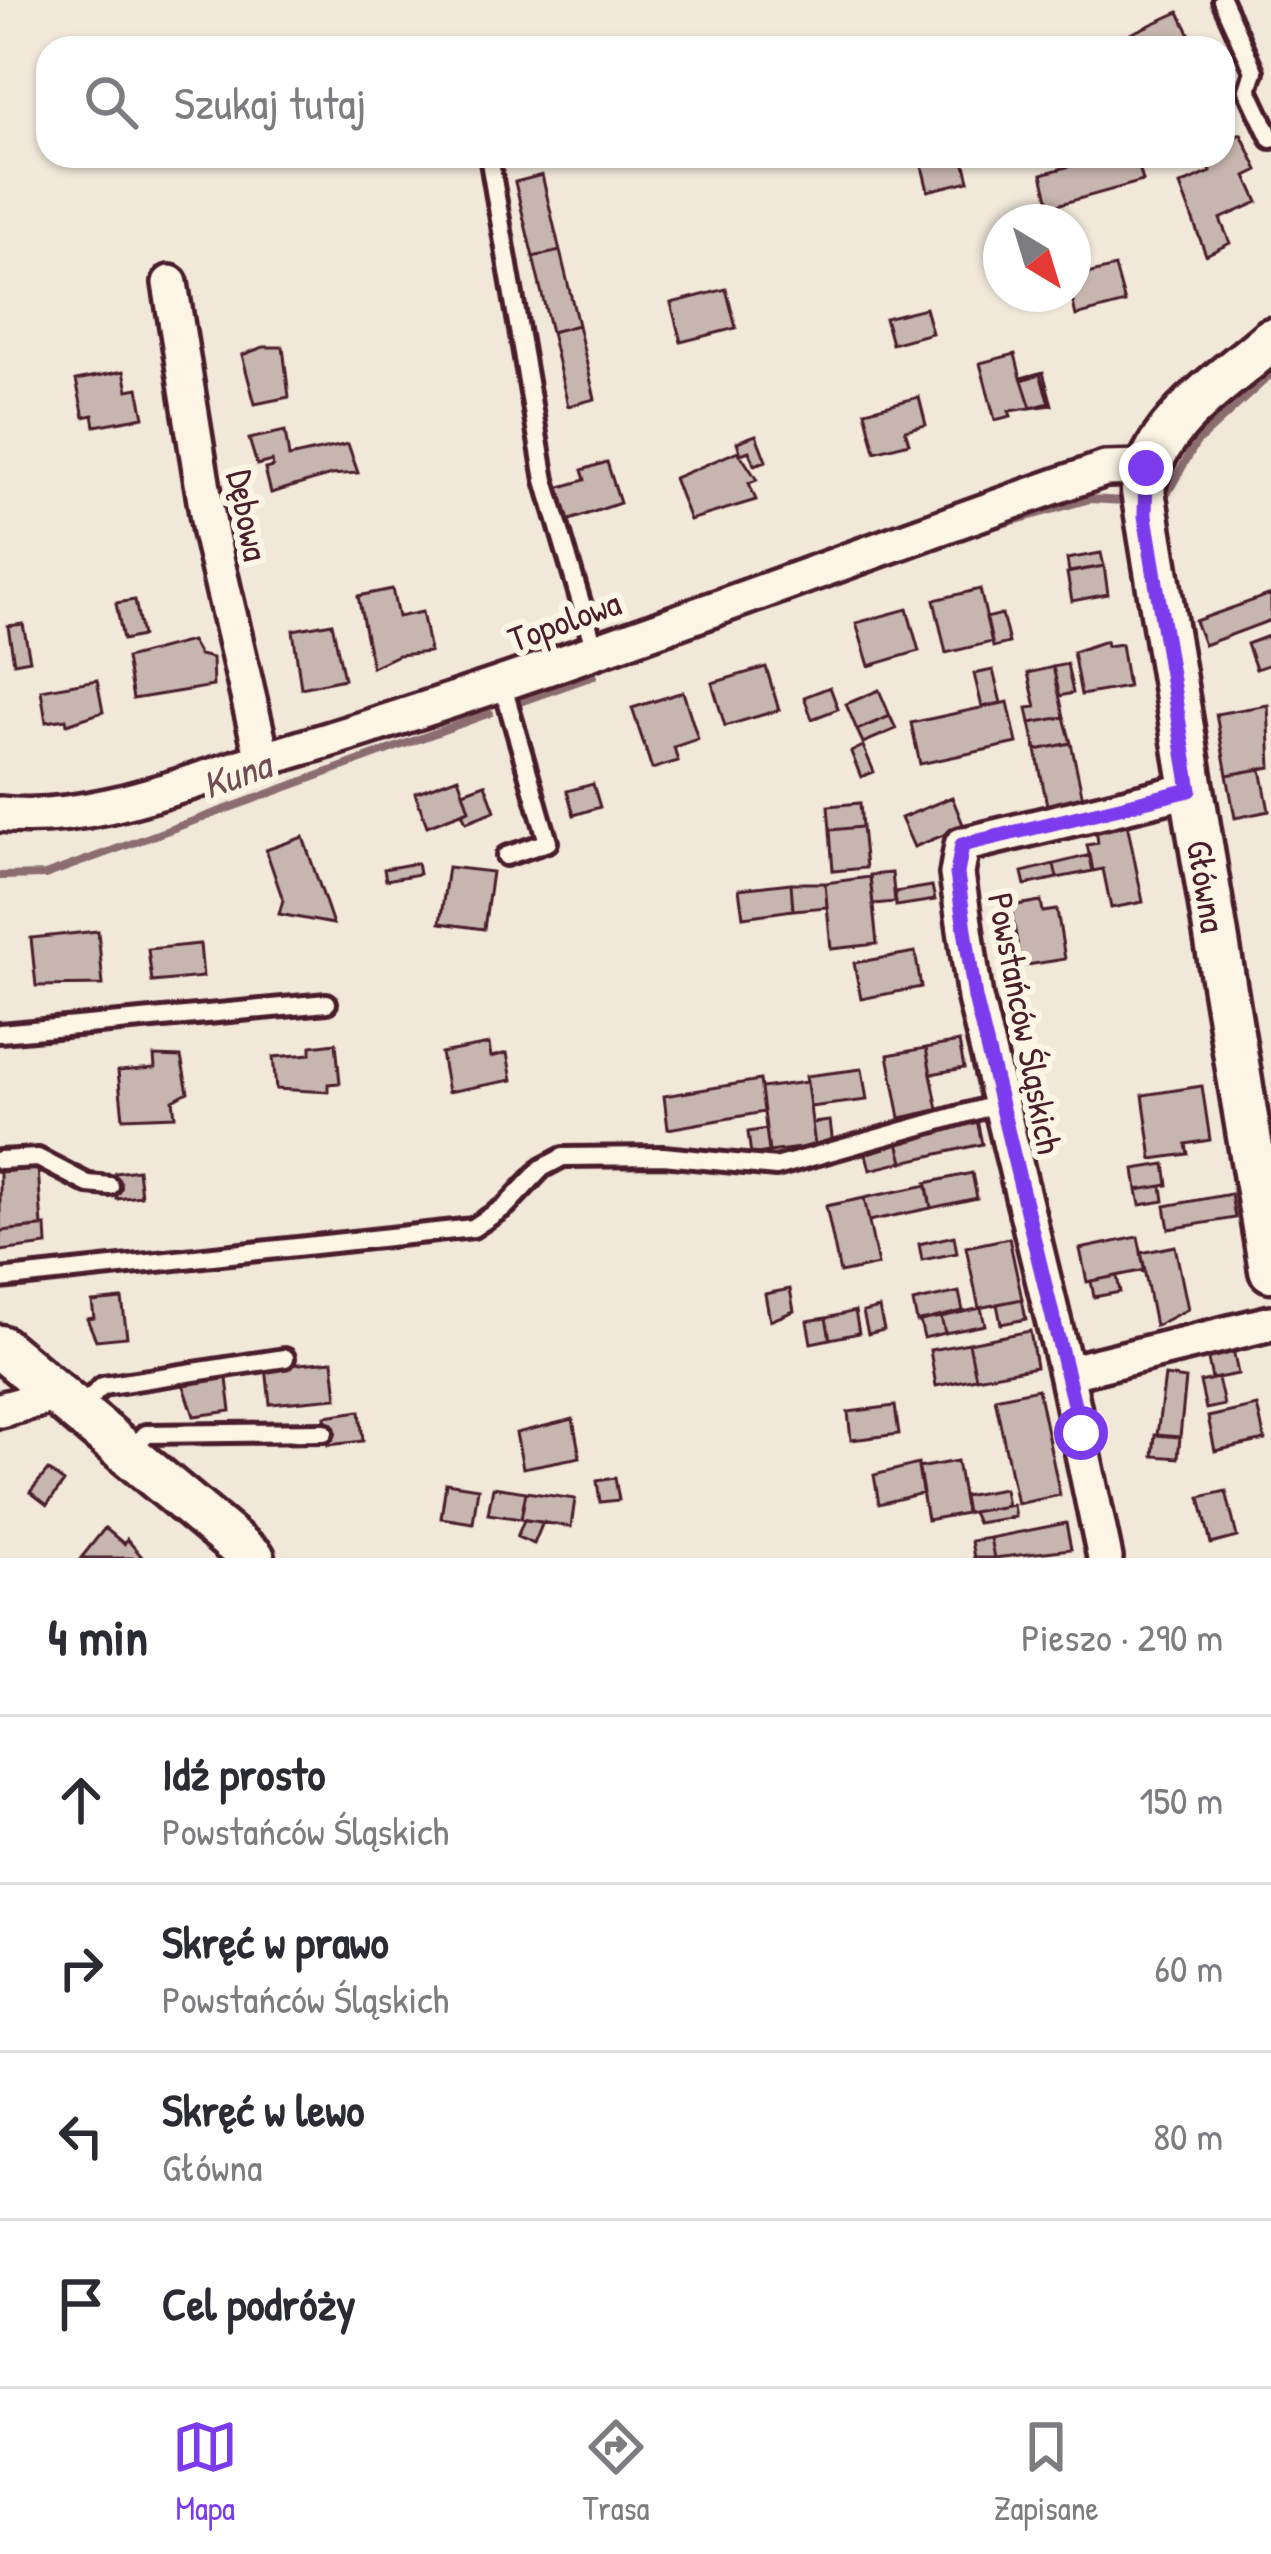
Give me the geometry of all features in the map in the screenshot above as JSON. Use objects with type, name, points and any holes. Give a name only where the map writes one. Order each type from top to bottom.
[{"type":"street","name":"Dębowa","points":[[170,283],[210,532],[263,760]]},
{"type":"street","points":[[1146,468],[1178,422],[1271,340]]},
{"type":"street","name":"Topolowa","points":[[0,814],[26,817],[126,800],[263,760],[502,683],[1106,469],[1146,468]]},
{"type":"street","name":"Główna","points":[[1146,468],[1145,516],[1190,790],[1263,1167],[1271,1270]]},
{"type":"street","name":"Powstańców Śląskich","points":[[1105,1558],[1066,1373],[999,1104],[957,874],[962,845],[1190,790]]},
{"type":"street","points":[[1066,1373],[1271,1323]]},
{"type":"street","points":[[0,1347],[253,1558]]},
{"type":"street","points":[[0,1410],[62,1399]]},
{"type":"lane","points":[[1222,0],[1253,71],[1248,91],[1271,139]]},
{"type":"lane","points":[[491,168],[545,480],[595,650]]},
{"type":"lane","points":[[502,683],[548,842],[506,856]]},
{"type":"lane","points":[[0,1033],[327,1003]]},
{"type":"lane","points":[[0,1279],[472,1228],[506,1206],[542,1168],[563,1157],[663,1156],[776,1167],[999,1104]]},
{"type":"lane","points":[[0,1160],[38,1159],[88,1184],[110,1186]]},
{"type":"lane","points":[[62,1399],[103,1386],[285,1358]]},
{"type":"lane","points":[[128,1454],[146,1434],[324,1432]]},
{"type":"building","points":[[1179,12],[1190,36],[1125,36]]},
{"type":"building","points":[[1241,134],[1258,170],[1246,176],[1258,202],[1220,219],[1230,243],[1206,255],[1180,185],[1211,172],[1209,168],[1235,168],[1235,137]]},
{"type":"building","points":[[922,168],[966,168],[969,181],[928,191]]},
{"type":"building","points":[[1063,168],[1139,168],[1143,181],[1049,204],[1042,174]]},
{"type":"building","points":[[542,175],[560,251],[533,257],[515,182]]},
{"type":"building","points":[[560,251],[578,325],[551,332],[533,257]]},
{"type":"building","points":[[1115,267],[1125,303],[1076,316],[1075,312],[1091,312],[1091,273]]},
{"type":"building","points":[[726,289],[736,328],[681,342],[671,303]]},
{"type":"building","points":[[925,308],[932,333],[892,344],[885,318]]},
{"type":"building","points":[[578,325],[595,399],[568,406],[551,332]]},
{"type":"building","points":[[263,347],[283,347],[289,397],[255,404],[242,355]]},
{"type":"building","points":[[1015,354],[1021,378],[1043,372],[1052,405],[1009,411],[1011,416],[995,420],[980,363]]},
{"type":"building","points":[[124,371],[128,390],[138,388],[144,417],[95,426],[93,415],[84,417],[76,380]]},
{"type":"building","points":[[1040,374],[1049,403],[1031,408],[1022,380]]},
{"type":"building","points":[[919,397],[926,425],[905,430],[909,443],[875,452],[865,411]]},
{"type":"building","points":[[285,431],[289,457],[348,444],[358,473],[331,475],[271,493],[265,469],[273,467],[272,461],[257,465],[249,439]]},
{"type":"building","points":[[756,435],[766,461],[754,465],[749,451],[741,454],[737,442]]},
{"type":"building","points":[[738,451],[757,480],[749,483],[756,500],[690,520],[674,478]]},
{"type":"building","points":[[607,462],[620,503],[567,521],[557,488],[585,480],[582,470]]},
{"type":"building","points":[[1101,553],[1104,566],[1069,572],[1067,559]]},
{"type":"building","points":[[1104,566],[1108,594],[1072,601],[1067,573]]},
{"type":"building","points":[[392,589],[398,617],[422,612],[430,652],[398,655],[372,667],[358,596]]},
{"type":"building","points":[[980,589],[992,642],[946,653],[934,600]]},
{"type":"building","points":[[1271,594],[1271,620],[1204,645],[1195,621]]},
{"type":"building","points":[[135,600],[142,636],[123,640],[116,603]]},
{"type":"building","points":[[907,609],[919,651],[869,666],[856,623]]},
{"type":"building","points":[[1002,614],[1009,643],[993,647],[986,618]]},
{"type":"building","points":[[332,623],[344,679],[301,688],[293,630]]},
{"type":"building","points":[[23,624],[30,660],[14,663],[8,626]]},
{"type":"building","points":[[1271,635],[1271,664],[1256,669],[1247,644]]},
{"type":"building","points":[[191,641],[199,655],[212,658],[213,686],[133,699],[126,658]]},
{"type":"building","points":[[1106,641],[1107,646],[1121,644],[1128,687],[1081,695],[1073,652]]},
{"type":"building","points":[[1067,664],[1073,693],[1060,696],[1053,667]]},
{"type":"building","points":[[766,667],[779,710],[725,726],[712,683]]},
{"type":"building","points":[[1053,667],[1064,717],[1030,723],[1027,708],[1036,707],[1028,673]]},
{"type":"building","points":[[993,670],[1001,703],[982,707],[974,674]]},
{"type":"building","points":[[97,680],[103,712],[67,724],[66,719],[46,722],[41,690]]},
{"type":"building","points":[[830,687],[838,709],[812,719],[804,697]]},
{"type":"building","points":[[879,690],[890,716],[857,730],[846,704]]},
{"type":"building","points":[[683,692],[698,739],[674,747],[678,761],[652,769],[632,708]]},
{"type":"building","points":[[1008,702],[1017,743],[920,764],[911,723]]},
{"type":"building","points":[[1268,705],[1271,767],[1227,775],[1216,714]]},
{"type":"building","points":[[890,716],[896,729],[863,743],[857,730]]},
{"type":"building","points":[[1064,717],[1071,743],[1036,750],[1030,723]]},
{"type":"building","points":[[1071,743],[1084,803],[1048,810],[1036,750]]},
{"type":"building","points":[[863,746],[874,772],[861,777],[851,752]]},
{"type":"building","points":[[1261,769],[1269,811],[1235,818],[1227,775]]},
{"type":"building","points":[[458,777],[469,810],[427,826],[415,793]]},
{"type":"building","points":[[485,784],[495,811],[466,822],[462,813],[469,810],[463,792]]},
{"type":"building","points":[[593,784],[600,807],[574,815],[567,791]]},
{"type":"building","points":[[952,797],[964,827],[914,847],[901,818]]},
{"type":"building","points":[[860,803],[862,827],[830,830],[828,806]]},
{"type":"building","points":[[1127,823],[1143,902],[1111,908],[1103,869],[1093,871],[1087,845],[1098,843],[1096,829]]},
{"type":"building","points":[[862,827],[866,868],[833,871],[830,830]]},
{"type":"building","points":[[303,837],[333,924],[279,914],[283,900],[266,850]]},
{"type":"building","points":[[1090,855],[1093,871],[1057,878],[1054,864]]},
{"type":"building","points":[[417,863],[419,874],[386,880],[384,869]]},
{"type":"building","points":[[1054,864],[1057,878],[1025,885],[1022,872]]},
{"type":"building","points":[[448,867],[492,872],[484,929],[440,923]]},
{"type":"building","points":[[892,873],[895,902],[873,904],[870,875]]},
{"type":"building","points":[[870,877],[877,944],[831,949],[825,883]]},
{"type":"building","points":[[791,883],[825,883],[827,907],[793,910]]},
{"type":"building","points":[[791,883],[793,910],[743,917],[739,889]]},
{"type":"building","points":[[932,886],[935,900],[896,906],[895,892]]},
{"type":"building","points":[[1041,901],[1043,912],[1057,910],[1065,959],[1021,966],[1011,906]]},
{"type":"building","points":[[98,931],[103,985],[36,986],[31,938]]},
{"type":"building","points":[[200,944],[203,977],[152,982],[148,949]]},
{"type":"building","points":[[915,952],[921,987],[861,999],[854,963]]},
{"type":"building","points":[[959,1042],[964,1068],[931,1074],[926,1048]]},
{"type":"building","points":[[336,1043],[340,1083],[328,1084],[328,1092],[276,1089],[273,1057],[311,1054],[311,1046]]},
{"type":"building","points":[[489,1044],[491,1057],[507,1053],[512,1080],[448,1092],[441,1053]]},
{"type":"building","points":[[926,1048],[938,1110],[900,1118],[888,1055]]},
{"type":"building","points":[[154,1056],[181,1057],[188,1092],[173,1100],[175,1116],[123,1118],[118,1071],[155,1068]]},
{"type":"building","points":[[862,1069],[867,1100],[810,1107],[806,1076]]},
{"type":"building","points":[[760,1080],[764,1112],[668,1129],[664,1096]]},
{"type":"building","points":[[807,1082],[815,1146],[769,1152],[761,1088]]},
{"type":"building","points":[[1202,1086],[1210,1140],[1186,1144],[1188,1154],[1152,1159],[1143,1095]]},
{"type":"building","points":[[977,1120],[982,1144],[903,1162],[897,1139]]},
{"type":"building","points":[[830,1121],[833,1144],[815,1146],[812,1123]]},
{"type":"building","points":[[766,1129],[769,1152],[751,1155],[748,1132]]},
{"type":"building","points":[[897,1139],[903,1162],[870,1170],[864,1146]]},
{"type":"building","points":[[1165,1164],[1168,1185],[1137,1190],[1134,1169]]},
{"type":"building","points":[[38,1168],[42,1227],[0,1231],[0,1172]]},
{"type":"building","points":[[138,1170],[141,1196],[117,1199],[115,1173]]},
{"type":"building","points":[[972,1173],[977,1198],[931,1208],[926,1183]]},
{"type":"building","points":[[927,1185],[931,1208],[869,1221],[864,1198]]},
{"type":"building","points":[[1162,1186],[1164,1201],[1140,1205],[1137,1190]]},
{"type":"building","points":[[1231,1194],[1235,1218],[1169,1229],[1165,1206]]},
{"type":"building","points":[[864,1198],[878,1265],[840,1273],[826,1206]]},
{"type":"building","points":[[46,1226],[47,1245],[0,1251],[0,1231]]},
{"type":"building","points":[[954,1236],[957,1253],[922,1260],[919,1244]]},
{"type":"building","points":[[1138,1237],[1145,1270],[1087,1282],[1080,1249]]},
{"type":"building","points":[[1009,1238],[1022,1299],[979,1308],[966,1247]]},
{"type":"building","points":[[1175,1246],[1188,1309],[1155,1326],[1141,1253]]},
{"type":"building","points":[[1117,1276],[1120,1292],[1094,1297],[1091,1281]]},
{"type":"building","points":[[790,1289],[794,1311],[770,1321],[765,1294]]},
{"type":"building","points":[[959,1292],[963,1311],[917,1322],[913,1302]]},
{"type":"building","points":[[122,1299],[127,1337],[96,1340],[87,1319],[94,1318],[92,1302]]},
{"type":"building","points":[[1022,1299],[1026,1319],[1001,1324],[997,1304]]},
{"type":"building","points":[[879,1308],[884,1330],[868,1334],[863,1312]]},
{"type":"building","points":[[981,1308],[985,1325],[945,1333],[941,1317]]},
{"type":"building","points":[[855,1311],[859,1333],[830,1339],[826,1318]]},
{"type":"building","points":[[941,1317],[945,1333],[924,1338],[920,1321]]},
{"type":"building","points":[[826,1318],[830,1339],[811,1343],[807,1321]]},
{"type":"building","points":[[1030,1331],[1036,1367],[976,1378],[969,1343]]},
{"type":"building","points":[[969,1343],[976,1378],[936,1386],[930,1350]]},
{"type":"building","points":[[1232,1344],[1238,1374],[1212,1379],[1206,1350]]},
{"type":"building","points":[[333,1361],[337,1398],[270,1404],[266,1367]]},
{"type":"building","points":[[226,1371],[231,1411],[194,1416],[181,1377]]},
{"type":"building","points":[[1165,1376],[1186,1379],[1180,1437],[1157,1435]]},
{"type":"building","points":[[1218,1378],[1224,1405],[1206,1409],[1200,1382]]},
{"type":"building","points":[[1038,1389],[1060,1495],[1017,1504],[995,1398]]},
{"type":"building","points":[[895,1406],[899,1434],[851,1440],[848,1412]]},
{"type":"building","points":[[1257,1406],[1265,1440],[1215,1451],[1208,1417]]},
{"type":"building","points":[[360,1411],[363,1441],[328,1445],[325,1416]]},
{"type":"building","points":[[573,1419],[580,1457],[523,1468],[516,1433]]},
{"type":"building","points":[[1155,1435],[1180,1437],[1178,1458],[1153,1456]]},
{"type":"building","points":[[957,1461],[966,1513],[927,1520],[918,1468]]},
{"type":"building","points":[[918,1464],[923,1493],[879,1504],[874,1475]]},
{"type":"building","points":[[48,1470],[64,1482],[47,1505],[30,1492]]},
{"type":"building","points":[[615,1478],[619,1500],[600,1502],[597,1481]]},
{"type":"building","points":[[446,1483],[478,1488],[473,1523],[441,1518]]},
{"type":"building","points":[[493,1487],[526,1492],[521,1519],[488,1514]]},
{"type":"building","points":[[1004,1489],[1007,1506],[966,1513],[963,1496]]},
{"type":"building","points":[[1226,1491],[1237,1537],[1211,1544],[1200,1497]]},
{"type":"building","points":[[526,1492],[575,1499],[571,1527],[521,1519]]},
{"type":"building","points":[[1013,1505],[1015,1517],[977,1523],[972,1512]]},
{"type":"building","points":[[524,1520],[543,1522],[534,1544],[517,1537]]},
{"type":"building","points":[[1066,1523],[1071,1549],[994,1558],[990,1538]]},
{"type":"building","points":[[105,1528],[124,1544],[127,1539],[143,1558],[81,1558]]},
{"type":"building","points":[[990,1538],[994,1558],[974,1558],[971,1541]]},
{"type":"waterway","name":"Kuna","points":[[1168,492],[1196,443],[1271,374]]},
{"type":"waterway","name":"Kuna","points":[[988,528],[1090,499],[1124,501]]},
{"type":"waterway","name":"Kuna","points":[[517,703],[593,676]]},
{"type":"waterway","name":"Kuna","points":[[0,876],[45,875],[490,713]]},
{"type":"route","points":[[1081,1433],[975,998],[957,874],[962,845],[1190,790],[1145,516],[1146,468]]}]
